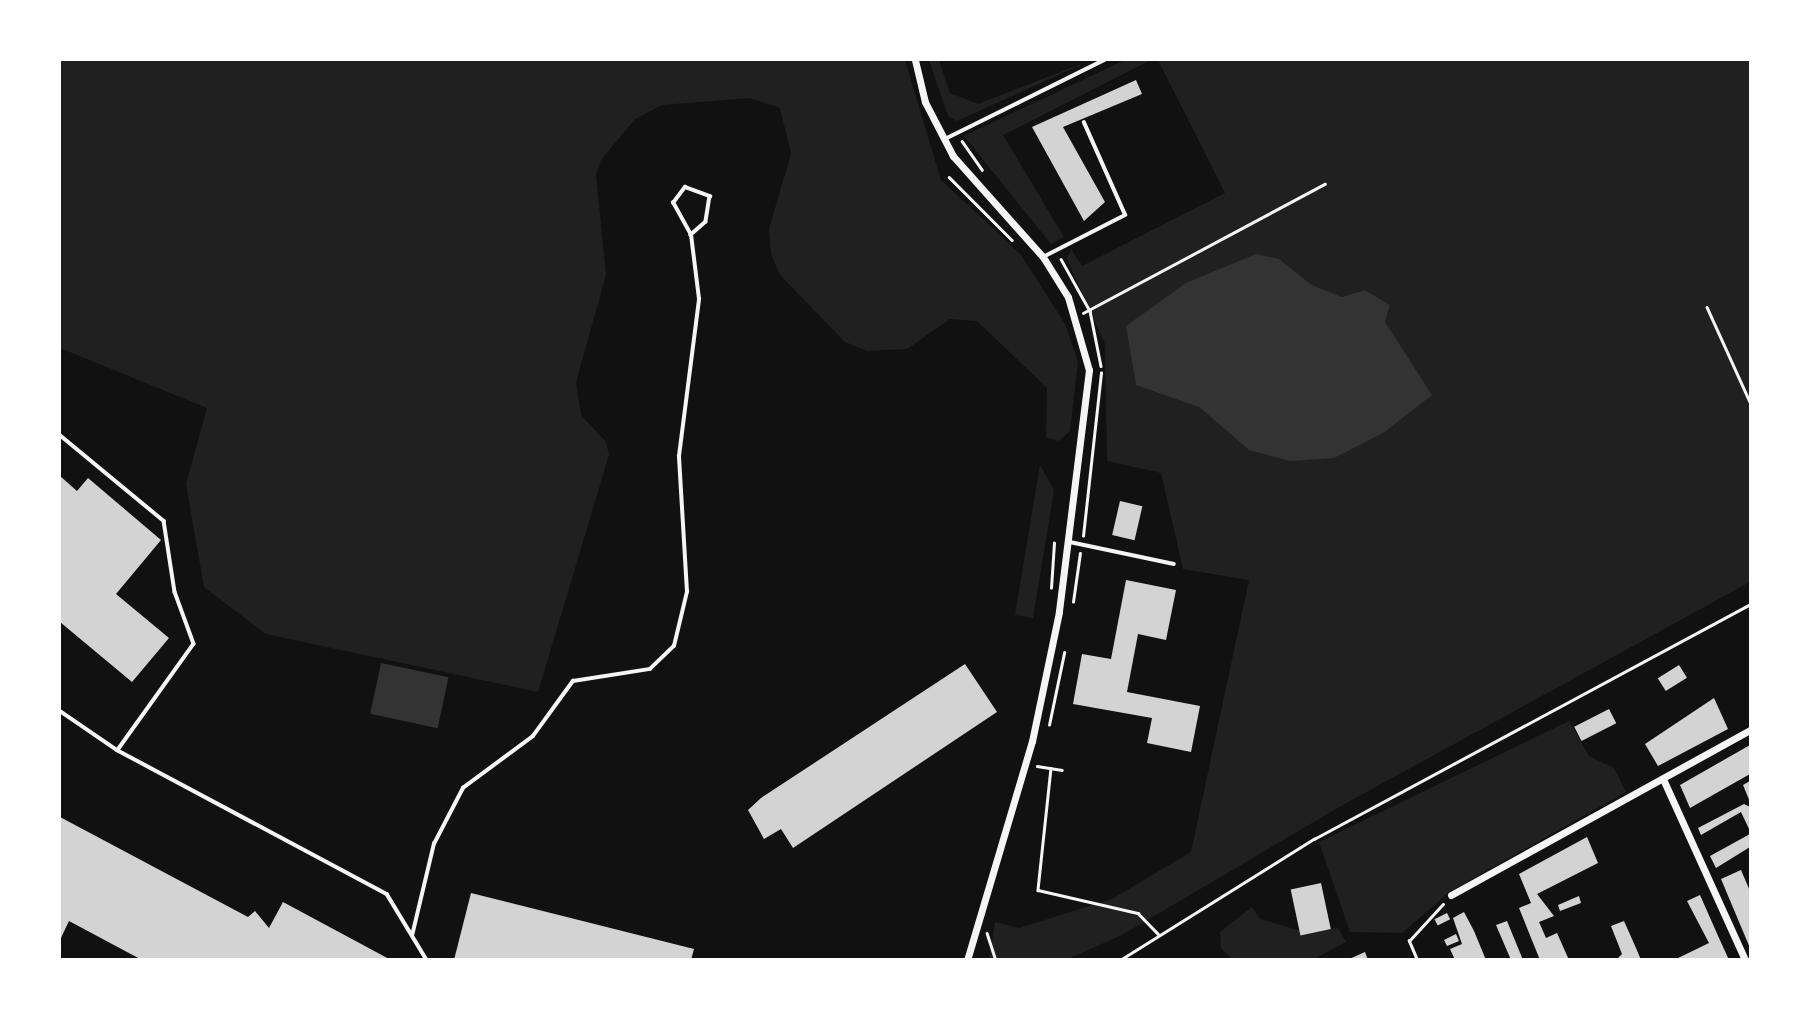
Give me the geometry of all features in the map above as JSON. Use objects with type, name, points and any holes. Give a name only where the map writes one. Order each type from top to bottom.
[{"type":"street","points":[[915,60],[944,140],[1043,257],[1077,315],[1090,392],[1070,542],[1032,741],[967,960]]},
{"type":"street","points":[[1451,895],[1751,730]]},
{"type":"street","points":[[1664,779],[1745,960]]},
{"type":"lane","points":[[944,140],[1104,60]]},
{"type":"lane","points":[[1043,257],[1125,215],[1083,123]]},
{"type":"lane","points":[[412,936],[434,844],[463,788],[533,736],[573,681],[650,669],[674,646],[687,592],[679,456],[699,299],[691,235],[673,203],[685,187],[710,195],[706,222],[691,235]]},
{"type":"lane","points":[[60,435],[164,521],[174,592],[194,644],[117,750]]},
{"type":"lane","points":[[1070,542],[1174,564]]},
{"type":"lane","points":[[60,710],[117,750],[387,894],[427,960]]},
{"type":"path","points":[[956,134],[988,178]]},
{"type":"path","points":[[949,177],[1006,240],[1017,243]]},
{"type":"path","points":[[1077,315],[1325,184]]},
{"type":"path","points":[[1055,251],[1090,310],[1102,387],[1071,614]]},
{"type":"path","points":[[1707,307],[1751,402]]},
{"type":"path","points":[[1120,960],[1386,799],[1751,604]]},
{"type":"path","points":[[1047,731],[1066,643]]},
{"type":"path","points":[[1033,778],[1040,755]]},
{"type":"path","points":[[1037,766],[1062,770]]},
{"type":"path","points":[[1051,768],[1038,890],[1138,913],[1158,936]]},
{"type":"path","points":[[1417,960],[1409,941],[1451,895]]},
{"type":"path","points":[[991,918],[988,943],[996,960]]},
{"type":"shaded area","points":[[60,60],[905,60],[941,180],[1021,255],[1065,324],[1078,362],[1070,431],[1059,441],[1046,437],[1047,388],[977,321],[950,319],[907,349],[867,351],[845,342],[780,275],[771,254],[769,229],[791,154],[780,108],[750,98],[662,105],[635,119],[601,160],[596,175],[606,275],[576,382],[581,415],[606,442],[609,455],[538,692],[266,634],[204,587],[186,484],[207,408],[60,348]]},
{"type":"shaded area","points":[[929,60],[939,60],[950,93],[978,104],[1091,60],[957,121],[948,116]]},
{"type":"shaded area","points":[[1125,60],[1151,60],[1003,135],[1064,237],[1051,244],[964,136]]},
{"type":"shaded area","points":[[1158,60],[1750,60],[1750,582],[1341,806],[1122,935],[1068,959],[989,960],[995,922],[1019,928],[1112,899],[1191,852],[1249,580],[1183,569],[1161,473],[1107,461],[1105,344],[1067,259],[1071,249],[1082,266],[1225,193]],"holes":[[[1279,259],[1312,285],[1342,297],[1365,290],[1390,305],[1385,322],[1408,365],[1249,450],[1199,407]]]},
{"type":"shaded area","points":[[1256,254],[1279,259],[1312,285],[1342,297],[1365,290],[1390,305],[1385,322],[1432,395],[1383,433],[1334,458],[1290,461],[1249,450],[1199,407],[1136,385],[1126,326],[1186,283]]},
{"type":"shaded area","points":[[1040,465],[1054,490],[1033,618],[1015,615]]},
{"type":"shaded area","points":[[381,663],[448,677],[438,728],[370,714]]},
{"type":"shaded area","points":[[1569,721],[1589,756],[1614,768],[1626,792],[1449,892],[1402,933],[1350,932],[1319,842]]},
{"type":"shaded area","points":[[1252,907],[1260,919],[1308,933],[1338,928],[1346,942],[1314,959],[1232,959],[1221,948],[1220,932]]},
{"type":"building","points":[[1136,80],[1142,94],[1063,127],[1105,202],[1084,221],[1032,127]]},
{"type":"building","points":[[60,476],[77,491],[88,478],[161,540],[116,594],[169,638],[132,682],[60,622]]},
{"type":"building","points":[[1120,501],[1142,506],[1135,540],[1112,535]]},
{"type":"building","points":[[1126,580],[1176,590],[1166,640],[1138,634],[1127,692],[1200,706],[1191,752],[1147,743],[1152,718],[1073,704],[1082,654],[1111,659]]},
{"type":"building","points":[[965,664],[997,712],[793,848],[781,829],[764,839],[748,810],[761,798]]},
{"type":"building","points":[[1679,665],[1687,678],[1666,691],[1658,678]]},
{"type":"building","points":[[1714,698],[1728,729],[1658,766],[1645,744]]},
{"type":"building","points":[[1609,709],[1616,723],[1582,741],[1574,727]]},
{"type":"building","points":[[1750,745],[1750,774],[1690,808],[1680,785]]},
{"type":"building","points":[[1750,781],[1750,802],[1743,785]]},
{"type":"building","points":[[1744,804],[1750,807],[1750,831],[1741,812],[1701,835],[1698,828]]},
{"type":"building","points":[[60,817],[248,917],[255,911],[269,928],[283,902],[391,960],[142,960],[69,921],[60,940]]},
{"type":"building","points":[[1750,834],[1750,847],[1716,868],[1710,856]]},
{"type":"building","points":[[1587,837],[1598,863],[1537,894],[1554,916],[1539,922],[1546,938],[1557,933],[1569,960],[1540,960],[1519,908],[1531,903],[1519,874]]},
{"type":"building","points":[[1741,870],[1750,891],[1750,948],[1721,879]]},
{"type":"building","points":[[1321,883],[1331,929],[1300,935],[1291,889]]},
{"type":"building","points":[[471,893],[694,949],[691,960],[454,960]]},
{"type":"building","points":[[1700,895],[1729,960],[1674,960],[1709,943],[1687,901]]},
{"type":"building","points":[[1579,896],[1581,903],[1560,911],[1558,905]]},
{"type":"building","points":[[1464,912],[1486,960],[1455,960],[1450,949],[1462,944],[1453,918]]},
{"type":"building","points":[[1447,913],[1450,919],[1438,926],[1435,919]]},
{"type":"building","points":[[1507,921],[1523,960],[1511,960],[1496,925]]},
{"type":"building","points":[[1624,921],[1641,960],[1616,960],[1622,954],[1611,926]]},
{"type":"building","points":[[1456,934],[1459,941],[1447,946],[1444,940]]},
{"type":"building","points":[[1365,952],[1368,960],[1347,960]]}]
